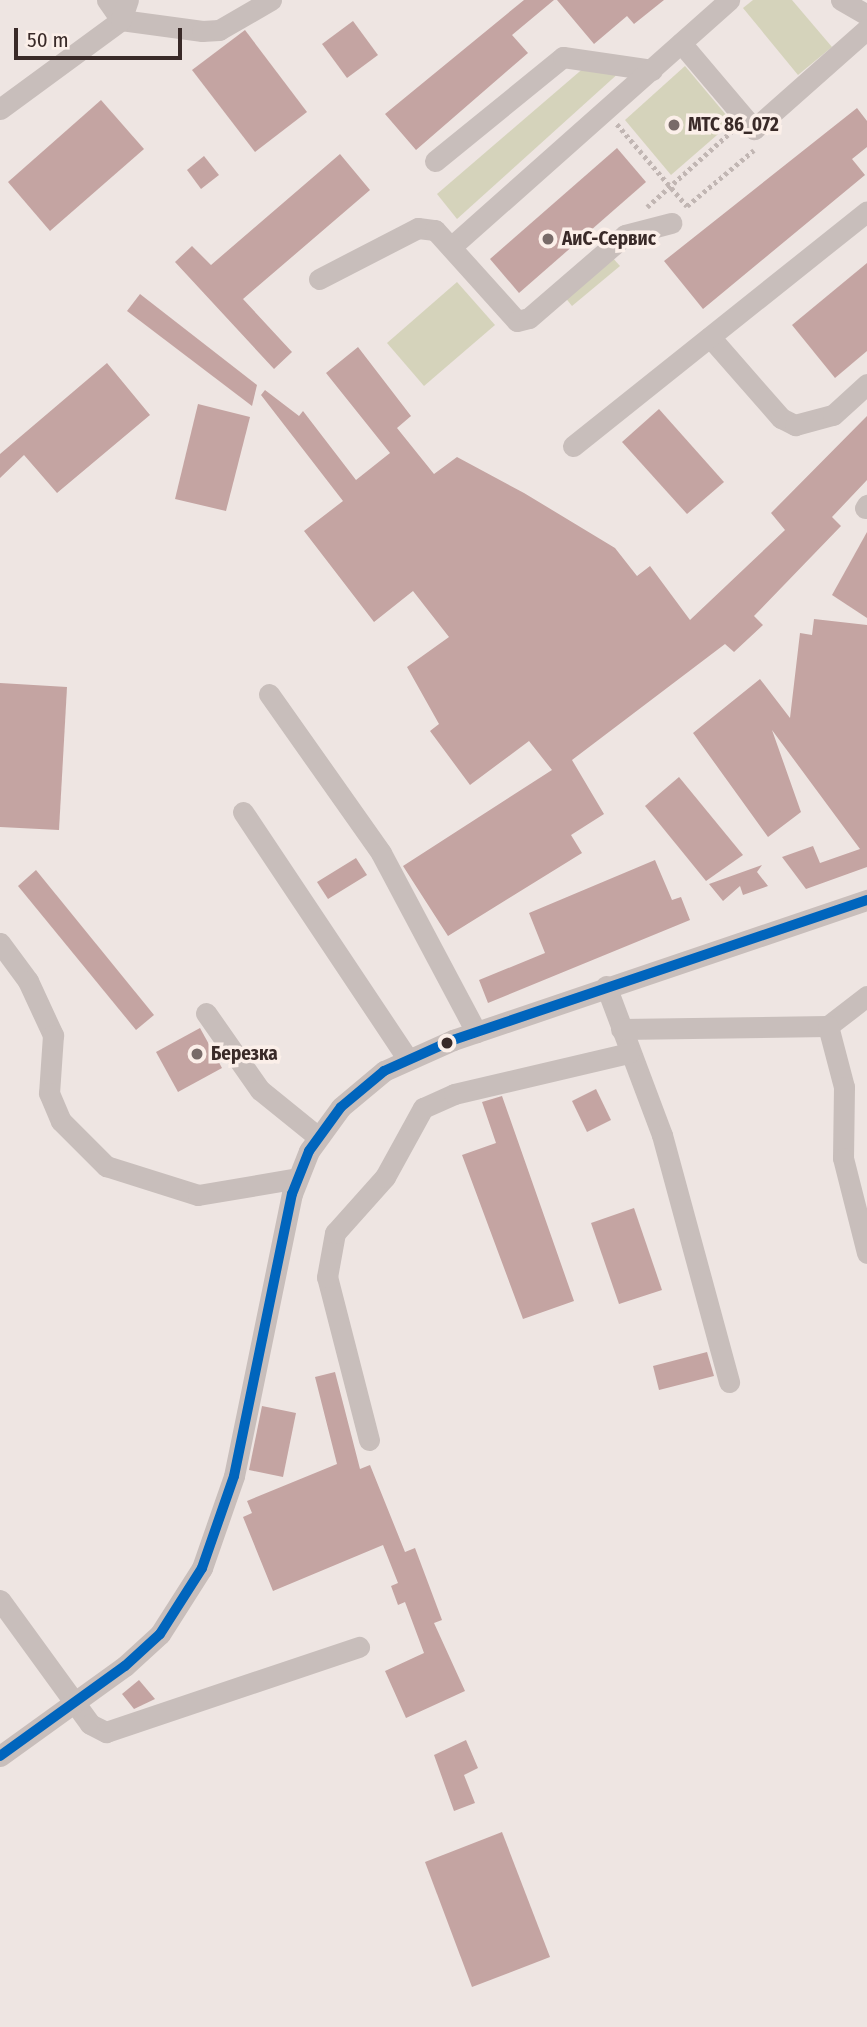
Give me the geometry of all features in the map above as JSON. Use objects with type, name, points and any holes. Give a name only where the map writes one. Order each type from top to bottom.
[{"type":"street","points":[[107,0],[121,20],[219,30],[271,0]]},
{"type":"street","points":[[0,109],[121,20],[128,0]]},
{"type":"street","points":[[451,247],[607,112],[729,0]]},
{"type":"street","points":[[841,0],[867,15]]},
{"type":"street","points":[[681,43],[750,124],[867,29]]},
{"type":"street","points":[[435,160],[563,57],[652,70]]},
{"type":"street","points":[[573,446],[867,211]]},
{"type":"street","points":[[319,279],[418,228],[435,230],[517,321],[529,318],[625,235],[671,223]]},
{"type":"street","points":[[709,337],[781,418],[795,425],[833,415],[867,384]]},
{"type":"street","points":[[269,694],[381,853],[476,1032]]},
{"type":"street","points":[[243,812],[408,1059]]},
{"type":"street","points":[[0,1756],[76,1704],[160,1634],[202,1568],[234,1476],[298,1178],[318,1137],[360,1089],[408,1059],[476,1032],[867,900]]},
{"type":"street","points":[[0,943],[28,981],[53,1035],[49,1093],[61,1121],[106,1166],[198,1195],[298,1178]]},
{"type":"street","points":[[606,986],[662,1135],[729,1382]]},
{"type":"street","points":[[621,1029],[828,1026],[867,996]]},
{"type":"street","points":[[206,1013],[260,1090],[318,1137]]},
{"type":"street","points":[[828,1026],[844,1087],[842,1158],[867,1252]]},
{"type":"street","points":[[369,1440],[327,1276],[335,1233],[384,1177],[423,1108],[454,1094],[629,1053]]},
{"type":"street","points":[[0,1600],[90,1724],[115,1731],[359,1647]]},
{"type":"path","points":[[607,112],[671,186],[687,206],[763,143],[750,124],[671,186],[641,212]]},
{"type":"shaded area","points":[[753,0],[792,0],[832,47],[798,75],[743,8]]},
{"type":"shaded area","points":[[586,66],[621,71],[457,219],[437,194]]},
{"type":"shaded area","points":[[685,66],[732,122],[671,175],[625,120]]},
{"type":"shaded area","points":[[611,256],[620,266],[572,306],[564,296]]},
{"type":"shaded area","points":[[457,282],[495,325],[424,386],[387,343]]},
{"type":"building","points":[[524,0],[554,0],[512,35],[528,53],[416,150],[385,114]]},
{"type":"building","points":[[557,0],[664,0],[634,24],[627,16],[594,44]]},
{"type":"building","points":[[353,21],[378,55],[347,78],[322,44]]},
{"type":"building","points":[[245,30],[307,112],[255,152],[192,70]]},
{"type":"building","points":[[101,100],[144,149],[50,231],[8,182]]},
{"type":"building","points":[[857,108],[867,121],[867,147],[852,159],[865,175],[703,309],[664,261]]},
{"type":"building","name":"АиС-Сервис","points":[[617,148],[646,182],[519,293],[490,259]]},
{"type":"building","points":[[340,154],[370,190],[243,299],[292,352],[274,369],[175,262],[192,246],[211,265]]},
{"type":"building","points":[[204,156],[219,175],[201,189],[187,170]]},
{"type":"building","points":[[867,263],[867,351],[835,378],[792,325]]},
{"type":"building","points":[[140,294],[257,385],[252,406],[127,311]]},
{"type":"building","points":[[358,347],[411,416],[397,428],[434,474],[457,457],[524,493],[615,548],[637,576],[650,566],[690,620],[785,530],[771,513],[867,416],[867,480],[832,517],[841,526],[754,616],[763,625],[734,652],[725,644],[572,760],[604,814],[571,835],[582,853],[448,936],[403,866],[552,770],[529,741],[470,785],[430,731],[439,724],[407,667],[449,637],[413,591],[374,622],[304,531],[343,501],[261,395],[265,390],[299,416],[303,411],[356,480],[390,453],[326,373]]},
{"type":"building","points":[[107,363],[150,415],[57,493],[24,455],[0,478],[0,454]]},
{"type":"building","points":[[198,404],[250,417],[226,511],[175,499]]},
{"type":"building","points":[[659,409],[724,482],[687,514],[622,442]]},
{"type":"building","points":[[867,532],[867,618],[832,595]]},
{"type":"building","points":[[814,619],[867,625],[867,867],[806,889],[782,857],[813,846],[820,863],[860,849],[772,730],[801,812],[768,837],[693,733],[760,679],[790,718],[800,633],[812,635]]},
{"type":"building","points":[[0,683],[67,687],[59,830],[0,827]]},
{"type":"building","points":[[679,777],[743,855],[706,881],[645,806]]},
{"type":"building","points":[[356,858],[367,875],[328,899],[317,882]]},
{"type":"building","points":[[655,860],[672,900],[681,897],[690,920],[488,1003],[479,980],[545,953],[529,913]]},
{"type":"building","points":[[762,865],[757,872],[768,886],[743,895],[740,886],[723,901],[709,884]]},
{"type":"building","points":[[36,870],[154,1015],[136,1030],[18,886]]},
{"type":"building","points":[[200,1028],[222,1068],[178,1092],[156,1052]]},
{"type":"building","points":[[596,1089],[611,1120],[587,1132],[572,1101]]},
{"type":"building","points":[[502,1096],[574,1301],[523,1319],[462,1155],[496,1143],[482,1102]]},
{"type":"building","points":[[634,1208],[662,1290],[619,1304],[591,1223]]},
{"type":"building","points":[[707,1352],[714,1376],[659,1390],[653,1366]]},
{"type":"building","points":[[335,1372],[360,1469],[370,1465],[405,1552],[415,1548],[442,1620],[434,1623],[465,1691],[406,1718],[385,1671],[424,1653],[405,1602],[398,1605],[391,1586],[398,1583],[383,1545],[273,1591],[243,1517],[252,1513],[247,1501],[337,1464],[315,1377]]},
{"type":"building","points":[[262,1406],[296,1413],[283,1477],[249,1470]]},
{"type":"building","points":[[139,1680],[155,1699],[134,1709],[122,1694]]},
{"type":"building","points":[[466,1740],[478,1768],[464,1775],[475,1803],[454,1811],[434,1755]]},
{"type":"building","points":[[502,1832],[550,1957],[472,1987],[425,1862]]},
{"type":"transit line","points":[[0,1756],[125,1666],[160,1634],[202,1568],[234,1476],[292,1194],[309,1151],[341,1107],[384,1071],[453,1040],[867,900]]},
{"type":"place","name":"МТС 86_072","points":[[674,125]]},
{"type":"place","name":"АиС-Сервис","points":[[548,239]]},
{"type":"place","name":"Березка","points":[[197,1054]]}]
